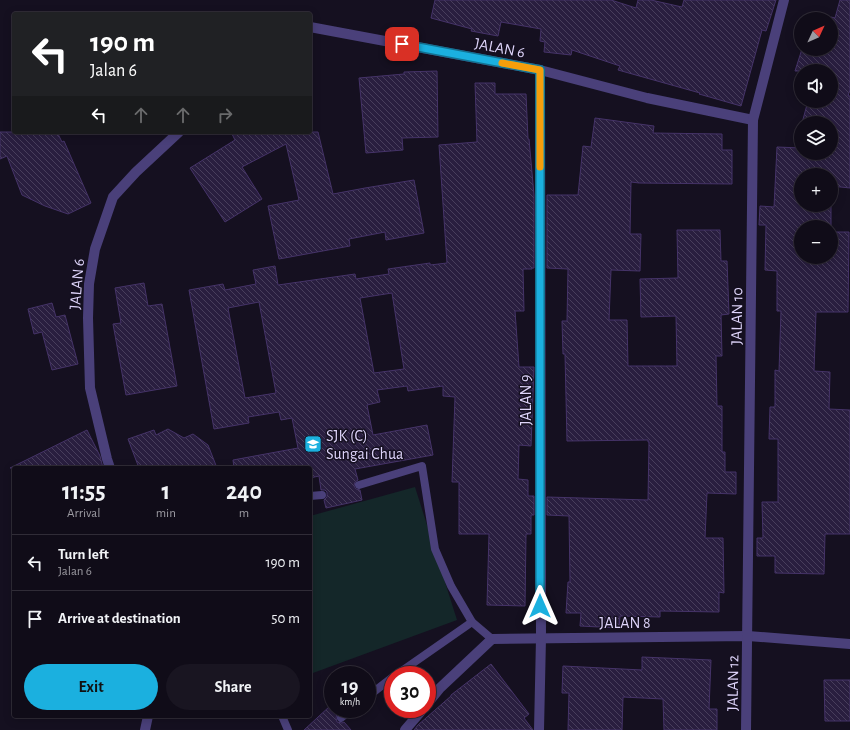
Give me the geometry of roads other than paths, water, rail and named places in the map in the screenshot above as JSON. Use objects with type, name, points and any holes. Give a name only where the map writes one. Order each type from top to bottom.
[{"type":"street","name":"JALAN 10","points":[[748,636],[753,120],[784,0]]},
{"type":"street","name":"JALAN 6","points":[[312,27],[540,70],[647,98],[753,120]]},
{"type":"street","name":"JALAN 9","points":[[539,730],[540,70]]},
{"type":"street","name":"JALAN 6","points":[[109,466],[90,388],[88,318],[89,284],[95,249],[113,197],[136,172],[177,134]]},
{"type":"street","name":"JALAN 8","points":[[492,639],[748,636],[850,644]]},
{"type":"street","name":"JALAN 12","points":[[746,730],[748,636]]},
{"type":"street","points":[[436,693],[492,639]]},
{"type":"street","points":[[145,730],[148,718]]},
{"type":"street","points":[[405,730],[415,718]]},
{"type":"lane","points":[[359,485],[422,466],[436,549],[451,586],[472,622],[492,639]]},
{"type":"lane","points":[[312,496],[322,495]]},
{"type":"lane","points":[[409,666],[472,622]]},
{"type":"lane","points":[[376,690],[384,684]]},
{"type":"lane","points":[[283,718],[288,730]]},
{"type":"place","name":"SJK (C) Sungai Chua","points":[[313,444]]}]
